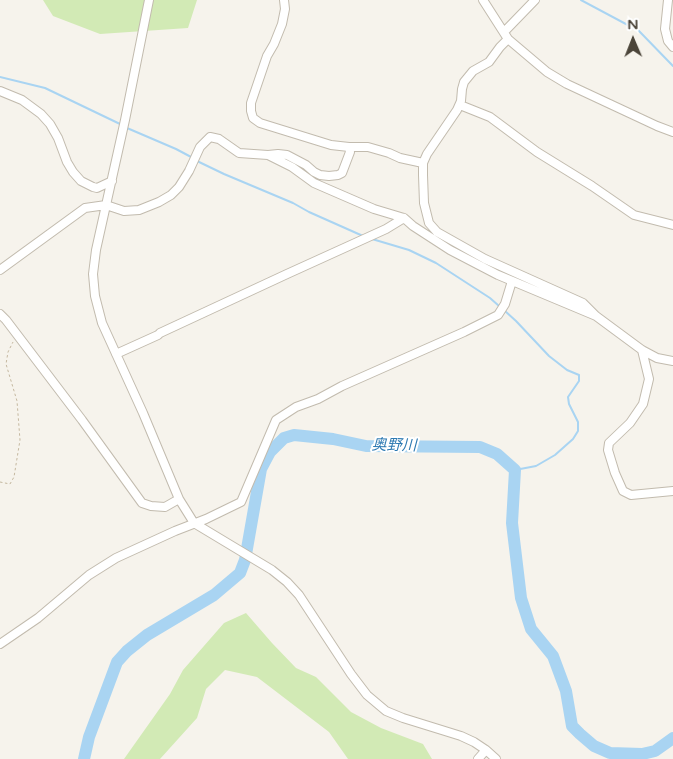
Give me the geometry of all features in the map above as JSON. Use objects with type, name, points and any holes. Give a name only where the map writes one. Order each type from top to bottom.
[{"type":"street","points":[[149,0],[93,274],[95,296],[102,323],[180,499],[194,523],[272,570],[287,582],[299,595],[367,695],[386,711],[461,736],[486,750],[496,759]]},
{"type":"street","points":[[284,0],[285,9],[282,24],[274,44],[266,56],[250,102],[253,118],[260,123],[331,145],[368,147],[400,158],[423,163]]},
{"type":"street","points":[[483,0],[506,35],[547,72],[567,84],[673,132]]},
{"type":"street","points":[[535,0],[506,35],[489,62],[473,71],[464,82],[457,110],[427,154],[423,163],[424,203],[429,223],[437,232],[485,259],[582,303],[596,316],[642,350],[657,358],[673,360]]},
{"type":"street","points":[[668,0],[665,29],[668,41],[673,47]]},
{"type":"street","points":[[0,91],[22,100],[41,114],[50,124],[58,138],[67,162],[81,181],[97,188],[112,181]]},
{"type":"street","points":[[460,104],[490,117],[537,152],[634,215],[673,225]]},
{"type":"street","points":[[0,270],[85,208],[106,205],[124,211],[139,210],[171,196],[179,187],[200,147],[210,137],[219,139],[239,153],[287,155],[320,175],[329,176],[342,173],[350,152],[349,147]]},
{"type":"street","points":[[268,155],[292,167],[314,183],[374,209],[404,218],[450,250],[512,281],[596,316]]},
{"type":"street","points":[[116,354],[374,235],[404,218]]},
{"type":"street","points":[[0,644],[38,618],[89,575],[116,558],[242,502],[276,420],[296,407],[318,399],[342,386],[498,315],[505,304],[512,281]]},
{"type":"street","points":[[0,314],[17,334],[142,503],[165,507],[180,499]]},
{"type":"street","points":[[642,350],[649,379],[643,404],[630,423],[609,443],[608,450],[623,491],[631,495],[673,491]]},
{"type":"street","points":[[478,759],[486,750]]},
{"type":"path","points":[[0,482],[10,484],[14,477],[20,440],[17,401],[6,364],[8,352],[17,334]]},
{"type":"green space","points":[[43,0],[197,0],[188,28],[100,34],[53,16]]},
{"type":"green space","points":[[246,613],[296,668],[316,677],[351,712],[381,728],[423,744],[432,759],[348,759],[329,732],[257,677],[225,670],[206,689],[197,718],[160,759],[124,759],[170,694],[183,670],[224,623]]},
{"type":"waterway","points":[[581,0],[639,31],[673,66]]},
{"type":"waterway","points":[[0,77],[45,88],[120,124]]},
{"type":"waterway","points":[[127,128],[193,158]]},
{"type":"waterway","points":[[197,161],[363,236]]},
{"type":"waterway","points":[[372,239],[409,250],[436,263],[490,298],[499,306]]},
{"type":"waterway","points":[[505,311],[549,356],[567,370],[579,375],[579,381],[568,397],[569,404],[578,422],[578,431],[573,439],[555,455],[536,466],[515,470]]},
{"type":"waterway","name":"奥野川","points":[[84,759],[89,737],[117,662],[147,635],[214,595],[240,573],[245,560],[261,469],[270,452],[284,438],[294,435],[333,439],[366,446],[480,447],[497,454],[515,470],[512,523],[521,598],[531,629],[553,656],[566,691],[572,726],[594,746],[610,753],[642,754],[655,751],[673,738]]}]
